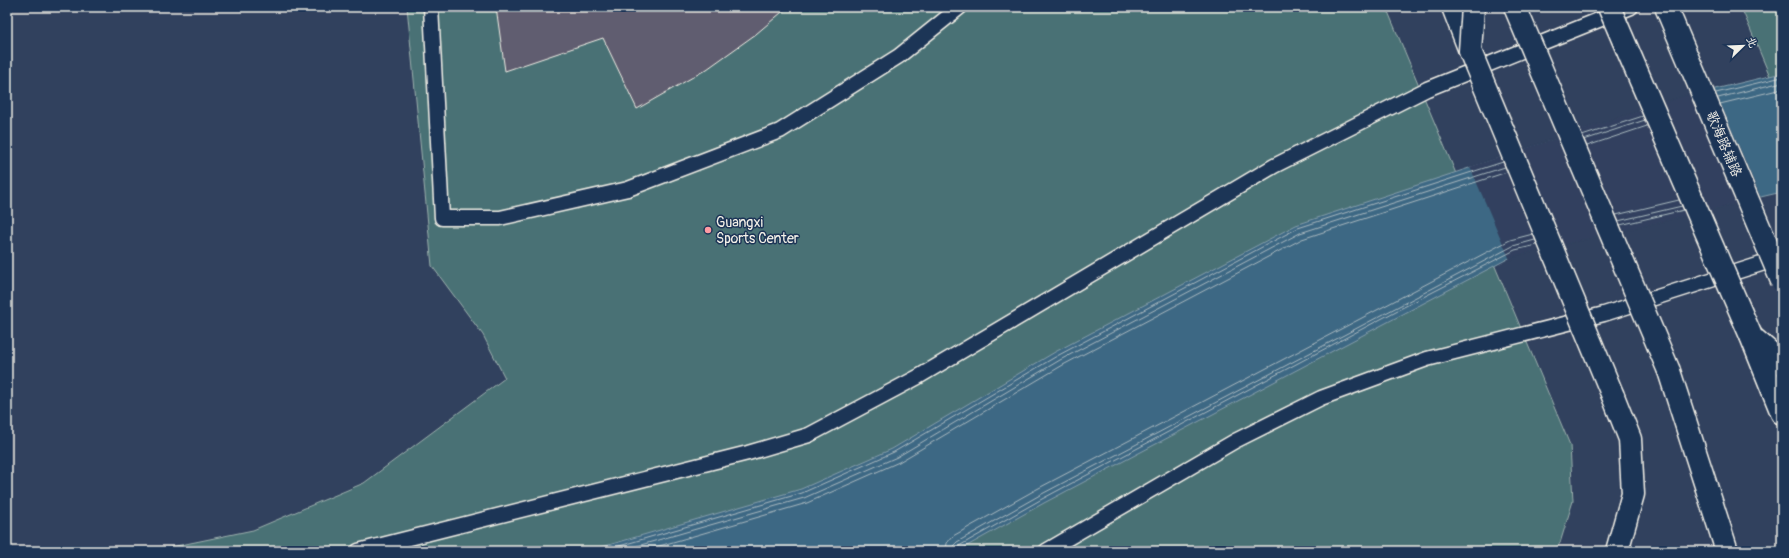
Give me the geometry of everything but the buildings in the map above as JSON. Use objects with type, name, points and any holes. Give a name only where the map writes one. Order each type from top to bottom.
[{"type":"main road","points":[[1453,7],[1630,439],[1633,494],[1617,551]]},
{"type":"main road","points":[[1470,51],[1472,7]]},
{"type":"main road","points":[[1515,7],[1669,371],[1727,551]]},
{"type":"main road","points":[[1609,7],[1751,336],[1782,413]]},
{"type":"main road","name":"歌海路辅路","points":[[1666,7],[1782,281]]},
{"type":"main road","points":[[1751,336],[1782,363]]},
{"type":"lane","points":[[431,7],[442,218],[500,218],[628,189],[780,131],[899,56],[960,7]]},
{"type":"lane","points":[[358,551],[748,452],[809,435],[918,377],[1274,166],[1427,89],[1631,7]]},
{"type":"lane","points":[[1046,551],[1235,441],[1321,398],[1427,359],[1604,314],[1782,258]]},
{"type":"green space","points":[[407,7],[1386,7],[1570,445],[1573,501],[1560,543],[1554,551],[152,551],[253,530],[364,483],[505,378],[483,335],[432,266]]},
{"type":"green space","points":[[1741,7],[1782,7],[1782,105]]},
{"type":"water","points":[[1782,73],[1782,192],[1517,254],[1044,503],[958,551],[588,551],[801,489],[892,449],[1055,352],[1296,225],[1694,94]]},
{"type":"pier","points":[[1714,88],[1761,198],[1518,255],[1510,260],[1470,167],[1693,93]]},
{"type":"place","name":"Guangxi Sports Center","points":[[708,230]]}]
